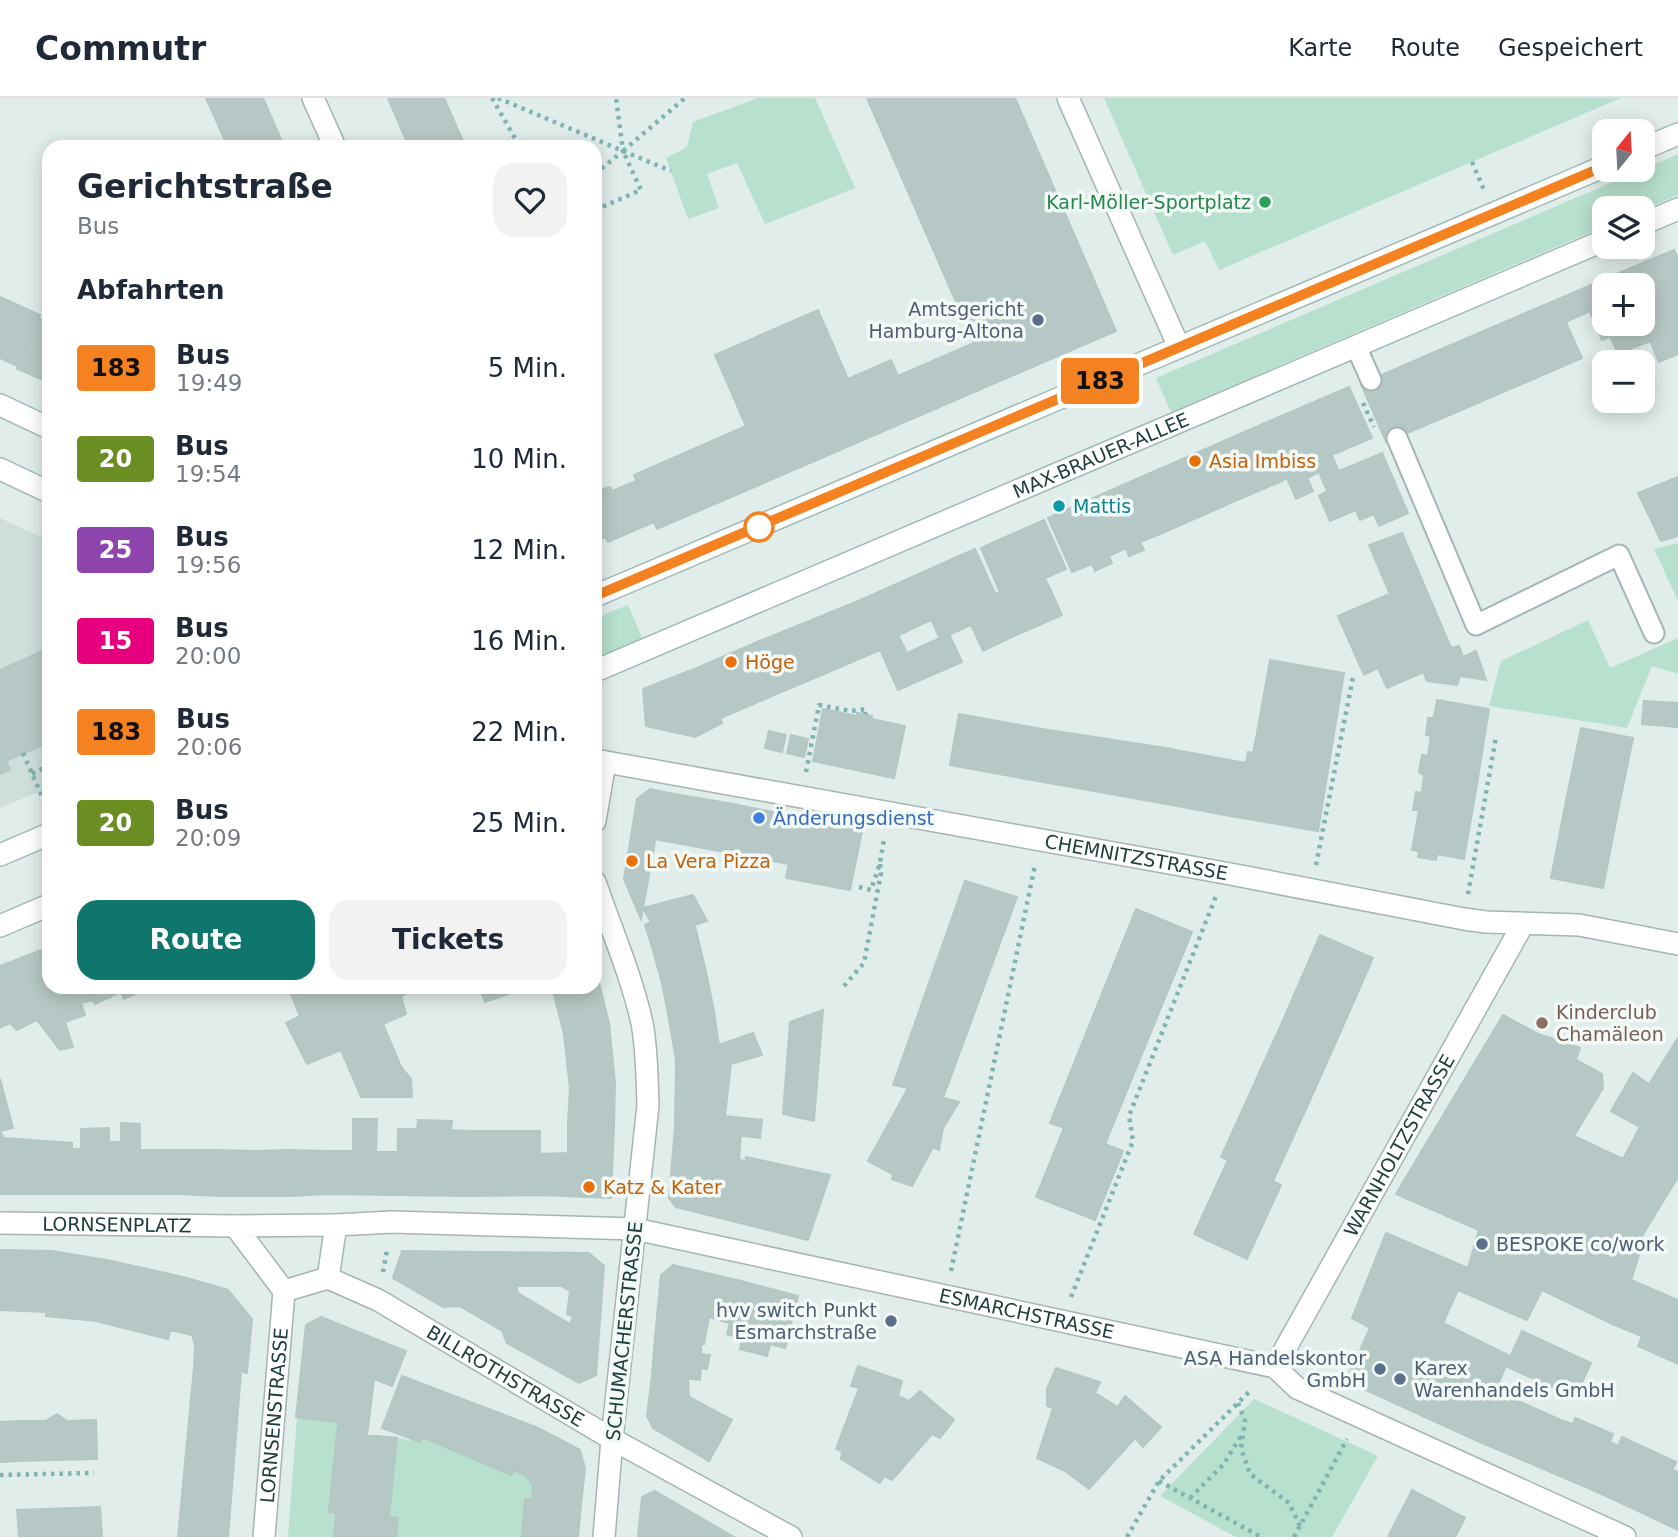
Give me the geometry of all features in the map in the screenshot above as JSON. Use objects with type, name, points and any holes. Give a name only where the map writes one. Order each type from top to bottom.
[{"type":"street","points":[[313,98],[332,140]]},
{"type":"street","points":[[1068,98],[1179,347]]},
{"type":"street","points":[[1656,143],[1678,134]]},
{"type":"street","points":[[602,593],[1592,172]]},
{"type":"street","points":[[1655,219],[1678,209]]},
{"type":"street","name":"MAX-BRAUER-ALLEE","points":[[602,668],[1592,246]]},
{"type":"street","points":[[0,405],[42,425]]},
{"type":"street","points":[[0,469],[42,489]]},
{"type":"street","name":"CHEMNITZSTRASSE","points":[[602,761],[1225,873],[1464,919],[1579,925],[1678,944]]},
{"type":"street","points":[[0,855],[42,837]]},
{"type":"street","name":"SCHUMACHERSTRASSE","points":[[602,900],[620,947],[642,1024],[648,1105],[604,1537]]},
{"type":"street","points":[[0,926],[42,908]]},
{"type":"street","name":"WARNHOLTZSTRASSE","points":[[1275,1367],[1523,924]]},
{"type":"street","name":"ESMARCHSTRASSE","points":[[392,1222],[635,1229],[1275,1367],[1297,1388],[1625,1537]]},
{"type":"street","name":"LORNSENPLATZ","points":[[0,1223],[235,1226],[392,1222]]},
{"type":"street","points":[[235,1226],[284,1291],[328,1278],[336,1224]]},
{"type":"street","name":"BILLROTHSTRASSE","points":[[328,1278],[378,1300],[612,1439],[791,1537]]},
{"type":"street","name":"LORNSENSTRASSE","points":[[264,1537],[284,1291]]},
{"type":"lane","points":[[1356,346],[1371,380]]},
{"type":"lane","points":[[1397,438],[1476,625],[1619,555],[1654,633]]},
{"type":"path","points":[[492,98],[516,140]]},
{"type":"path","points":[[498,98],[597,140]]},
{"type":"path","points":[[602,208],[641,190],[623,151],[617,98]]},
{"type":"path","points":[[602,168],[685,98]]},
{"type":"path","points":[[602,142],[671,171]]},
{"type":"path","points":[[1311,890],[1353,677]]},
{"type":"path","points":[[801,797],[819,705],[851,711],[866,709],[865,714]]},
{"type":"path","points":[[1464,919],[1496,737]]},
{"type":"path","points":[[23,753],[42,796]]},
{"type":"path","points":[[32,774],[42,769]]},
{"type":"path","points":[[844,986],[864,963],[889,814]]},
{"type":"path","points":[[946,1297],[1040,840]]},
{"type":"path","points":[[859,887],[872,890],[875,872],[880,863]]},
{"type":"path","points":[[1061,1321],[1133,1141],[1129,1116],[1225,873]]},
{"type":"path","points":[[378,1300],[392,1222]]},
{"type":"path","points":[[1127,1537],[1159,1481],[1275,1367]]},
{"type":"path","points":[[1238,1403],[1245,1421],[1241,1448],[1250,1474],[1289,1503],[1300,1526]]},
{"type":"path","points":[[1294,1537],[1359,1417]]},
{"type":"path","points":[[1190,1498],[1223,1465],[1243,1433]]},
{"type":"path","points":[[0,1475],[94,1473]]},
{"type":"path","points":[[1159,1481],[1261,1537]]},
{"type":"shaded area","points":[[0,518],[42,538],[42,791],[0,808]]},
{"type":"green space","points":[[758,98],[815,98],[855,188],[765,224],[737,163],[707,174],[719,208],[688,219],[666,158],[687,147],[693,122]]},
{"type":"green space","name":"Karl-Möller-Sportplatz","points":[[1104,98],[1621,98],[1219,270],[1205,241],[1173,255]]},
{"type":"green space","points":[[1678,154],[1678,195],[1655,205],[1655,196],[1592,196],[1592,232],[1171,412],[1156,378],[1613,182],[1656,182],[1656,163]]},
{"type":"green space","points":[[1678,543],[1678,601],[1654,549]]},
{"type":"green space","points":[[628,605],[643,640],[602,658],[602,615]]},
{"type":"green space","points":[[1588,620],[1610,668],[1678,638],[1678,674],[1652,666],[1627,728],[1489,706],[1501,661]]},
{"type":"green space","points":[[1254,1399],[1378,1456],[1332,1537],[1236,1537],[1160,1496]]},
{"type":"green space","points":[[297,1417],[339,1422],[329,1512],[336,1513],[334,1537],[288,1537]]},
{"type":"green space","points":[[422,1437],[510,1475],[514,1470],[526,1476],[533,1485],[532,1500],[525,1500],[522,1537],[396,1537],[389,1518],[397,1438],[419,1442]]},
{"type":"building","points":[[206,98],[263,98],[281,140],[225,140]]},
{"type":"building","points":[[388,98],[444,98],[463,140],[406,140]]},
{"type":"building","name":"Amtsgericht Hamburg-Altona","points":[[867,98],[1015,98],[1116,331],[657,529],[634,475],[746,426],[715,355],[818,310],[848,379],[891,360],[898,376],[974,343]]},
{"type":"building","points":[[1674,250],[1678,258],[1678,354],[1659,362],[1648,336],[1655,336],[1655,273],[1621,272]]},
{"type":"building","points":[[1592,284],[1592,316],[1590,311],[1566,322],[1556,300]]},
{"type":"building","points":[[0,297],[40,315],[17,366],[0,358]]},
{"type":"building","points":[[1556,300],[1582,358],[1450,415],[1425,356]]},
{"type":"building","points":[[39,318],[42,320],[42,379],[17,369]]},
{"type":"building","points":[[1610,336],[1649,336],[1651,341],[1626,350],[1617,350]]},
{"type":"building","points":[[1425,356],[1450,415],[1386,442],[1361,384]]},
{"type":"building","points":[[1349,387],[1372,438],[1332,455],[1309,404]]},
{"type":"building","points":[[1309,404],[1356,510],[1330,521],[1319,496],[1327,491],[1319,472],[1307,478],[1313,491],[1296,499],[1287,478],[1282,481],[1258,426]]},
{"type":"building","points":[[1258,426],[1282,481],[1233,502],[1210,447]]},
{"type":"building","points":[[1210,447],[1233,502],[1158,535],[1134,480]]},
{"type":"building","points":[[1382,453],[1408,513],[1379,526],[1374,514],[1360,520],[1339,471]]},
{"type":"building","points":[[1678,477],[1678,536],[1661,541],[1638,493]]},
{"type":"building","points":[[1134,480],[1158,535],[1140,542],[1144,550],[1129,556],[1126,548],[1109,556],[1112,563],[1095,571],[1092,564],[1072,572],[1048,518]]},
{"type":"building","points":[[636,481],[654,522],[608,542],[606,537],[602,539],[602,489],[610,487],[612,491]]},
{"type":"building","points":[[1044,520],[1066,569],[1045,578],[1062,615],[1051,620],[1012,534]]},
{"type":"building","points":[[1402,533],[1451,648],[1459,646],[1463,657],[1476,651],[1486,680],[1460,676],[1457,685],[1427,681],[1369,545]]},
{"type":"building","points":[[1012,534],[1051,620],[1014,636],[995,594],[1000,592],[981,548]]},
{"type":"building","points":[[975,549],[1014,636],[983,651],[943,563]]},
{"type":"building","points":[[943,563],[971,625],[940,639],[912,577]]},
{"type":"building","points":[[912,577],[931,620],[878,645],[858,601]]},
{"type":"building","points":[[1389,594],[1424,672],[1387,688],[1378,668],[1364,675],[1338,616]]},
{"type":"building","points":[[858,601],[880,650],[836,669],[814,619]]},
{"type":"building","points":[[814,619],[836,669],[779,693],[757,642]]},
{"type":"building","points":[[949,634],[962,662],[898,690],[878,645],[898,635],[907,653]]},
{"type":"building","points":[[757,642],[779,693],[721,718],[699,667]]},
{"type":"building","points":[[42,651],[42,745],[6,761],[10,770],[0,774],[0,670]]},
{"type":"building","points":[[1270,660],[1344,673],[1332,746],[1257,733]]},
{"type":"building","points":[[699,667],[722,723],[695,737],[646,726],[643,689]]},
{"type":"building","points":[[1437,700],[1489,709],[1477,784],[1419,772],[1422,755],[1428,756],[1431,736],[1426,735],[1428,718],[1434,718]]},
{"type":"building","points":[[1644,701],[1678,703],[1678,727],[1642,724]]},
{"type":"building","points":[[823,709],[857,716],[857,713],[865,714],[872,716],[872,719],[905,726],[894,778],[813,761]]},
{"type":"building","points":[[959,714],[1036,728],[1026,779],[950,765]]},
{"type":"building","points":[[1036,728],[1160,747],[1150,801],[1026,779]]},
{"type":"building","points":[[1581,728],[1633,738],[1618,811],[1566,801]]},
{"type":"building","points":[[769,731],[786,735],[782,752],[765,748]]},
{"type":"building","points":[[1257,733],[1332,746],[1318,831],[1236,817],[1248,752],[1253,753]]},
{"type":"building","points":[[791,735],[808,739],[804,757],[787,753]]},
{"type":"building","points":[[1160,747],[1246,763],[1236,817],[1150,801]]},
{"type":"building","points":[[1424,775],[1477,784],[1464,859],[1437,854],[1436,860],[1418,857],[1419,851],[1412,850],[1419,810],[1413,810],[1416,792],[1422,793]]},
{"type":"building","points":[[650,789],[664,792],[641,919],[624,879],[637,799]]},
{"type":"building","points":[[664,792],[733,804],[725,852],[654,839]]},
{"type":"building","points":[[1566,801],[1618,811],[1603,888],[1551,878]]},
{"type":"building","points":[[733,804],[798,817],[789,864],[725,852]]},
{"type":"building","points":[[798,817],[862,831],[850,890],[786,878]]},
{"type":"building","points":[[965,881],[1017,897],[943,1098],[959,1102],[943,1128],[939,1150],[933,1147],[912,1186],[892,1179],[893,1174],[868,1161],[908,1088],[893,1085]]},
{"type":"building","points":[[693,895],[707,921],[650,940],[645,925],[651,922],[643,908]]},
{"type":"building","points":[[1136,909],[1192,932],[1105,1144],[1123,1151],[1095,1220],[1036,1197],[1064,1128],[1050,1123]]},
{"type":"building","points":[[695,926],[706,972],[662,983],[650,940]]},
{"type":"building","points":[[1320,935],[1373,958],[1336,1042],[1284,1018]]},
{"type":"building","points":[[42,950],[42,994],[90,994],[93,1000],[81,1003],[85,1015],[65,1022],[73,1047],[60,1050],[0,972],[0,966]]},
{"type":"building","points":[[0,972],[37,1020],[17,1030],[10,1023],[0,1028]]},
{"type":"building","points":[[706,972],[714,1011],[669,1019],[662,983]]},
{"type":"building","points":[[90,994],[117,994],[95,1004]]},
{"type":"building","points":[[122,994],[135,994],[124,999]]},
{"type":"building","points":[[291,994],[405,994],[401,996],[406,1014],[383,1024],[401,1067],[411,1079],[412,1097],[361,1097],[341,1050],[307,1064],[286,1023],[300,1016]]},
{"type":"building","points":[[482,994],[508,994],[485,1002]]},
{"type":"building","points":[[554,994],[602,994],[609,1023],[564,1034]]},
{"type":"building","points":[[823,1010],[814,1121],[783,1114],[790,1022]]},
{"type":"building","points":[[714,1011],[719,1046],[676,1060],[669,1019]]},
{"type":"building","points":[[1503,1015],[1538,1034],[1580,1048],[1576,1060],[1602,1074],[1603,1088],[1574,1136],[1623,1159],[1640,1127],[1611,1111],[1633,1073],[1649,1084],[1678,1089],[1678,1177],[1637,1244],[1642,1246],[1612,1324],[1542,1290],[1527,1320],[1458,1290],[1468,1268],[1479,1230],[1396,1194]]},
{"type":"building","points":[[1284,1018],[1336,1042],[1307,1107],[1255,1082]]},
{"type":"building","points":[[609,1023],[615,1083],[570,1089],[564,1034]]},
{"type":"building","points":[[753,1033],[762,1055],[731,1064],[725,1116],[762,1120],[760,1138],[675,1128],[676,1060]]},
{"type":"building","points":[[1678,1038],[1678,1089],[1649,1084]]},
{"type":"building","points":[[0,1079],[13,1128],[0,1131]]},
{"type":"building","points":[[1255,1082],[1307,1107],[1273,1181],[1221,1157]]},
{"type":"building","points":[[615,1083],[614,1126],[568,1123],[570,1089]]},
{"type":"building","points":[[353,1119],[377,1119],[376,1152],[397,1152],[397,1195],[327,1194],[327,1151],[353,1151]]},
{"type":"building","points":[[418,1120],[452,1121],[451,1130],[470,1131],[468,1196],[397,1195],[398,1129],[417,1129]]},
{"type":"building","points":[[121,1123],[140,1124],[140,1150],[144,1150],[144,1194],[109,1194],[109,1142],[121,1142]]},
{"type":"building","points":[[568,1123],[614,1126],[611,1198],[540,1195],[540,1154],[568,1153]]},
{"type":"building","points":[[109,1128],[109,1194],[72,1194],[73,1149],[81,1149],[81,1129]]},
{"type":"building","points":[[675,1128],[741,1135],[739,1159],[745,1162],[746,1157],[830,1175],[808,1240],[676,1207],[669,1198]]},
{"type":"building","points":[[470,1131],[540,1131],[540,1195],[468,1196]]},
{"type":"building","points":[[0,1139],[72,1143],[72,1194],[0,1194]]},
{"type":"building","points":[[144,1150],[183,1150],[182,1194],[144,1194]]},
{"type":"building","points":[[183,1150],[218,1150],[217,1196],[182,1194]]},
{"type":"building","points":[[218,1150],[254,1151],[254,1196],[217,1196]]},
{"type":"building","points":[[289,1150],[327,1151],[327,1194],[290,1196]]},
{"type":"building","points":[[289,1150],[290,1196],[254,1196],[254,1151]]},
{"type":"building","points":[[1228,1160],[1281,1185],[1247,1259],[1194,1234]]},
{"type":"building","points":[[1386,1233],[1468,1268],[1443,1323],[1510,1356],[1475,1440],[1346,1381],[1370,1328],[1352,1318]]},
{"type":"building","points":[[0,1250],[52,1251],[47,1312],[0,1310]]},
{"type":"building","points":[[52,1251],[107,1260],[96,1321],[46,1316]]},
{"type":"building","points":[[402,1251],[589,1253],[604,1266],[596,1375],[579,1383],[507,1343],[502,1331],[459,1306],[443,1307],[393,1278]],"holes":[[[516,1286],[561,1286],[570,1291],[567,1314],[573,1317],[570,1324],[518,1293]]]},
{"type":"building","points":[[107,1260],[183,1277],[168,1339],[96,1321]]},
{"type":"building","points":[[673,1265],[741,1281],[729,1323],[709,1317],[704,1344],[655,1337],[661,1275]]},
{"type":"building","points":[[183,1277],[228,1290],[252,1319],[247,1373],[194,1367],[195,1345],[192,1335],[170,1330]]},
{"type":"building","points":[[1631,1280],[1678,1300],[1678,1364],[1638,1346],[1642,1336],[1612,1324]]},
{"type":"building","points":[[741,1281],[798,1296],[785,1348],[770,1344],[767,1356],[740,1349],[742,1339],[727,1334]]},
{"type":"building","points":[[321,1317],[406,1351],[392,1386],[374,1379],[367,1436],[337,1432],[339,1422],[296,1417],[306,1325]]},
{"type":"building","points":[[1522,1331],[1591,1363],[1575,1398],[1506,1366]]},
{"type":"building","points":[[655,1337],[701,1342],[701,1354],[710,1355],[707,1369],[701,1368],[700,1380],[652,1375]]},
{"type":"building","points":[[858,1366],[902,1381],[898,1396],[909,1401],[920,1391],[954,1420],[940,1438],[932,1434],[892,1480],[884,1476],[880,1483],[841,1459],[842,1451],[836,1449],[859,1388],[851,1386]]},
{"type":"building","points":[[194,1367],[241,1372],[228,1537],[178,1537]]},
{"type":"building","points":[[1056,1368],[1100,1382],[1095,1393],[1118,1407],[1125,1396],[1161,1427],[1143,1447],[1135,1438],[1089,1489],[1065,1471],[1037,1458],[1053,1408],[1047,1406],[1047,1389]]},
{"type":"building","points":[[652,1375],[688,1380],[689,1397],[732,1420],[709,1461],[653,1428],[647,1416]]},
{"type":"building","points":[[402,1376],[536,1427],[511,1475],[422,1437],[420,1442],[382,1428]]},
{"type":"building","points":[[1496,1391],[1561,1420],[1541,1468],[1475,1440]]},
{"type":"building","points":[[57,1414],[67,1421],[96,1420],[97,1459],[18,1461],[17,1421],[46,1421]]},
{"type":"building","points":[[1575,1418],[1613,1434],[1610,1442],[1618,1446],[1597,1492],[1541,1468],[1561,1420],[1573,1424]]},
{"type":"building","points":[[17,1421],[18,1461],[0,1462],[0,1422]]},
{"type":"building","points":[[536,1427],[580,1450],[585,1468],[581,1505],[532,1500],[533,1485],[526,1476],[514,1470]]},
{"type":"building","points":[[337,1432],[397,1438],[389,1518],[329,1512]]},
{"type":"building","points":[[1622,1437],[1676,1462],[1651,1517],[1597,1492]]},
{"type":"building","points":[[1672,1470],[1678,1472],[1678,1530],[1651,1517]]},
{"type":"building","points":[[1412,1490],[1465,1518],[1455,1537],[1388,1537]]},
{"type":"building","points":[[655,1491],[715,1526],[708,1537],[638,1537],[642,1497]]},
{"type":"building","points":[[525,1499],[581,1505],[578,1537],[522,1537]]},
{"type":"building","points":[[100,1507],[102,1537],[19,1537],[17,1510]]},
{"type":"building","points":[[336,1513],[398,1518],[396,1537],[334,1537]]},
{"type":"building","points":[[715,1526],[734,1537],[708,1537]]},
{"type":"bus line","name":"183","points":[[602,593],[1592,172]]},
{"type":"place","name":"Karl-Möller-Sportplatz","points":[[1265,202]]},
{"type":"place","name":"Amtsgericht Hamburg-Altona","points":[[1038,320]]},
{"type":"place","name":"Asia Imbiss","points":[[1195,461]]},
{"type":"place","name":"Mattis","points":[[1059,506]]},
{"type":"place","name":"Höge","points":[[731,662]]},
{"type":"place","name":"Änderungsdienst","points":[[759,818]]},
{"type":"place","name":"La Vera Pizza","points":[[632,861]]},
{"type":"place","name":"Kinderclub Chamäleon","points":[[1542,1023]]},
{"type":"place","name":"Katz & Kater","points":[[589,1187]]},
{"type":"place","name":"BESPOKE co/work","points":[[1482,1244]]},
{"type":"place","name":"hvv switch Punkt Esmarchstraße","points":[[891,1321]]},
{"type":"place","name":"ASA Handelskontor GmbH","points":[[1380,1369]]},
{"type":"place","name":"Karex Warenhandels GmbH","points":[[1400,1379]]}]
